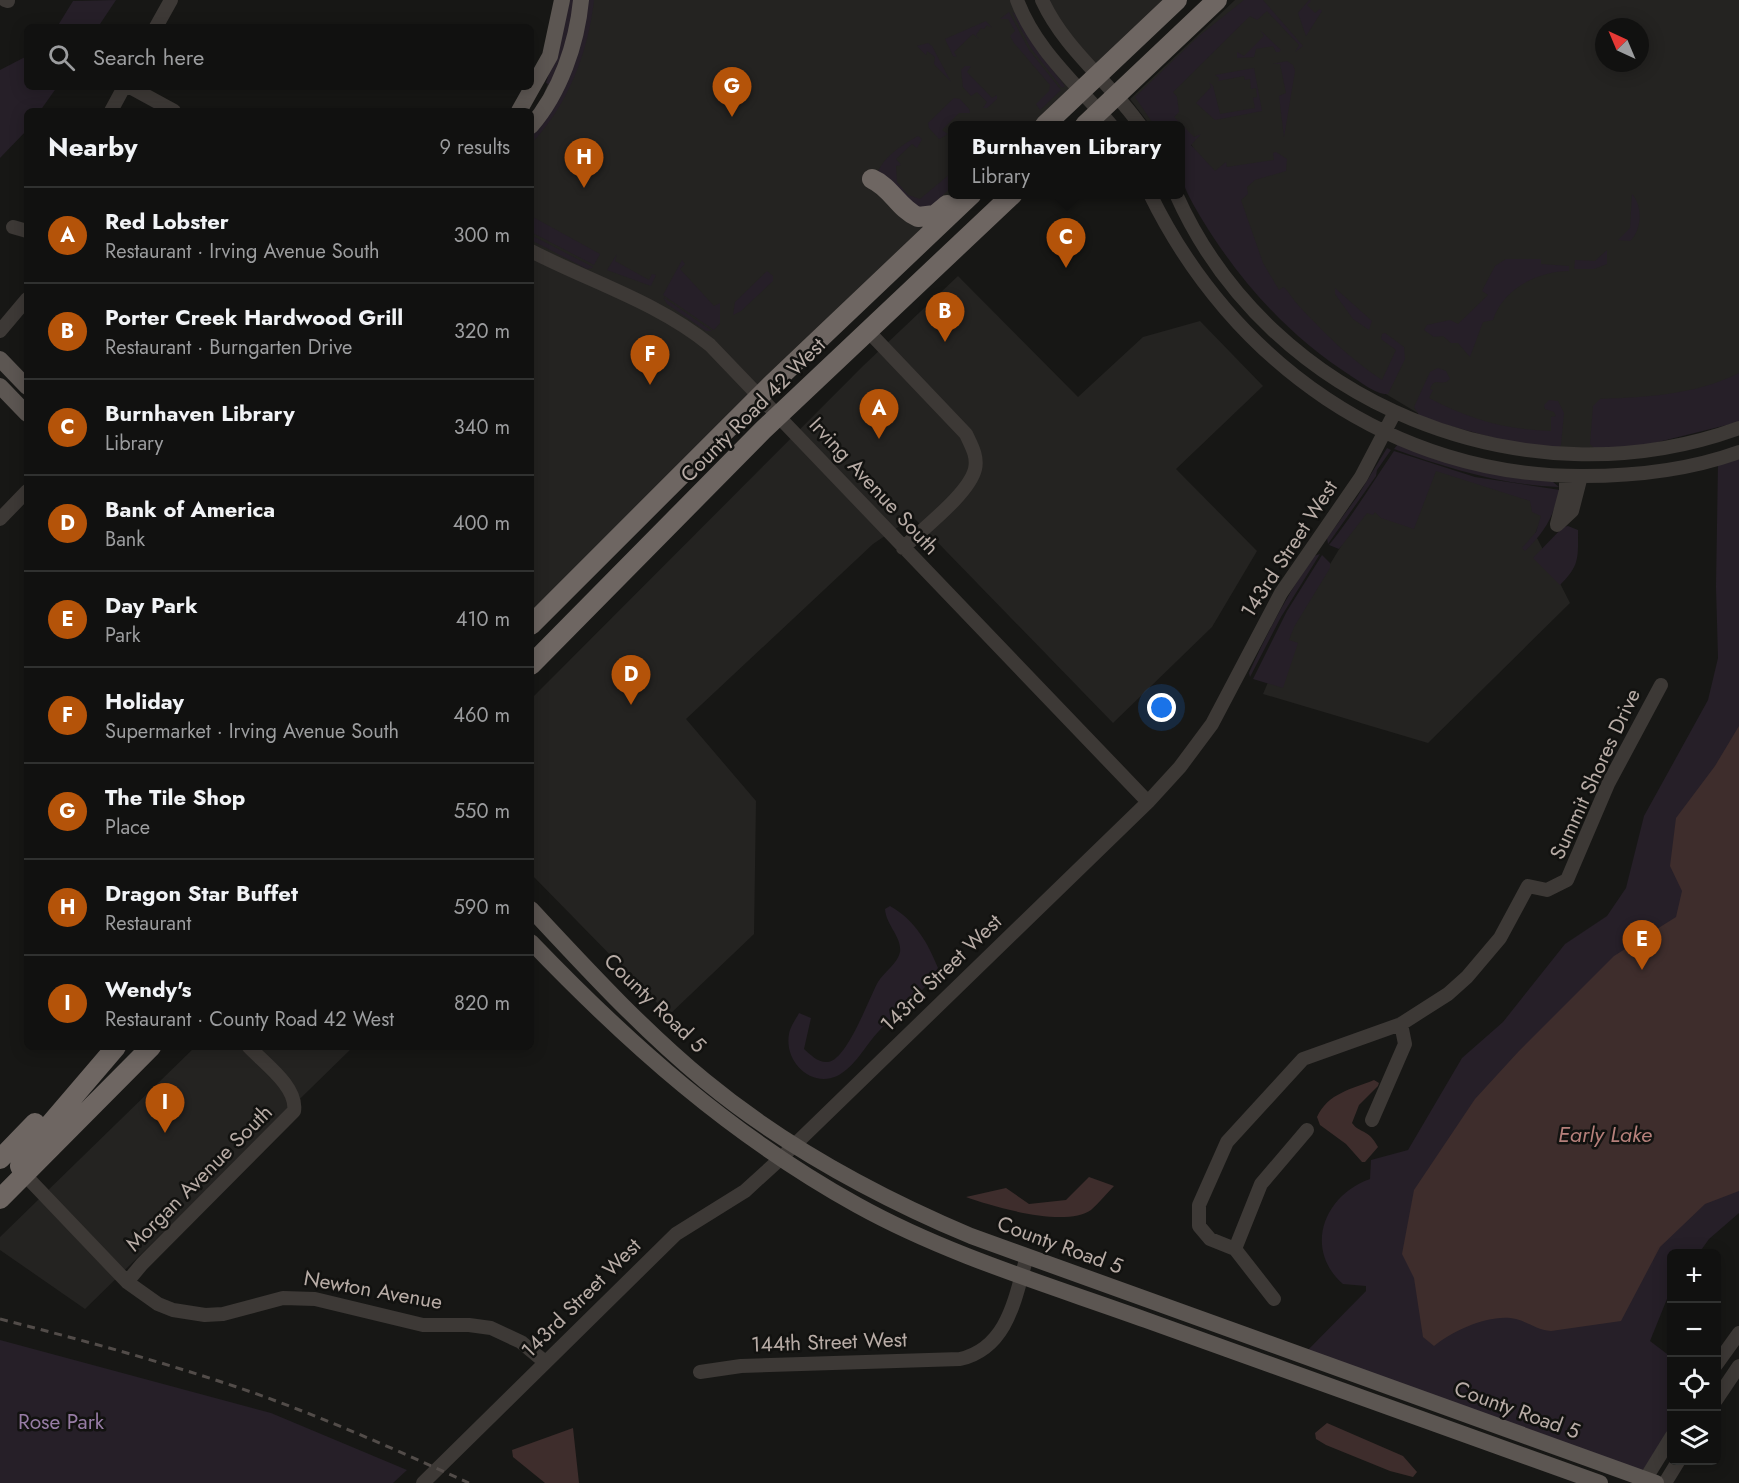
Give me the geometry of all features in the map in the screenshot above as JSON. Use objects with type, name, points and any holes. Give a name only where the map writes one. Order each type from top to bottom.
[{"type":"highway","points":[[1049,121],[1177,0]]},
{"type":"highway","points":[[1106,118],[1117,95],[1217,0]]},
{"type":"highway","points":[[896,266],[909,240],[908,229],[901,217],[875,189],[872,179],[882,183],[907,210],[920,218],[935,215],[953,199]]},
{"type":"highway","name":"County Road 42 West","points":[[534,622],[759,396],[968,199]]},
{"type":"highway","name":"County Road 42 West","points":[[534,662],[778,416],[1009,199]]},
{"type":"highway","points":[[0,1180],[7,1163],[2,1157],[108,1050]]},
{"type":"highway","points":[[24,1174],[21,1166],[27,1151],[113,1050]]},
{"type":"highway","points":[[0,1199],[148,1050]]},
{"type":"main road","points":[[534,84],[550,56],[562,0]]},
{"type":"main road","points":[[534,122],[567,63],[577,30],[581,0]]},
{"type":"main road","points":[[521,108],[531,90]]},
{"type":"main road","points":[[0,359],[24,384]]},
{"type":"main road","points":[[0,386],[24,411]]},
{"type":"main road","name":"County Road 5","points":[[534,912],[661,1043],[731,1101],[831,1168],[921,1215],[1027,1256],[1648,1482]]},
{"type":"main road","name":"County Road 5","points":[[534,945],[663,1071],[728,1123],[780,1159],[859,1206],[907,1229],[1021,1275],[1600,1483]]},
{"type":"street","points":[[158,24],[171,0]]},
{"type":"street","points":[[1017,0],[1040,43],[1106,118]]},
{"type":"street","points":[[1042,0],[1069,45],[1117,95],[1136,121]]},
{"type":"street","points":[[113,108],[122,90]]},
{"type":"street","points":[[136,90],[168,108]]},
{"type":"street","points":[[1152,199],[1163,221],[1208,289],[1247,334],[1301,382],[1384,433],[1471,462],[1510,471],[1566,477],[1651,473],[1739,452]]},
{"type":"street","points":[[1178,199],[1207,251],[1263,321],[1314,366],[1394,414],[1476,442],[1542,454],[1609,456],[1649,451],[1708,439],[1739,428]]},
{"type":"street","points":[[13,227],[24,230]]},
{"type":"street","name":"Irving Avenue South","points":[[534,252],[683,323],[710,345],[1148,802]]},
{"type":"street","points":[[0,330],[24,302]]},
{"type":"street","points":[[868,331],[966,434],[975,452],[975,468],[968,485],[903,548]]},
{"type":"street","name":"143rd Street West","points":[[423,1483],[676,1234],[745,1191],[780,1159],[1148,802],[1180,768],[1212,724],[1281,593],[1361,477],[1394,414]]},
{"type":"street","points":[[1566,477],[1566,490],[1557,525],[1572,512],[1581,476]]},
{"type":"street","points":[[0,519],[24,494]]},
{"type":"street","name":"Summit Shores Drive","points":[[1274,1299],[1235,1249],[1210,1239],[1199,1226],[1199,1205],[1227,1142],[1303,1059],[1401,1024],[1430,1007],[1467,977],[1500,938],[1528,886],[1547,890],[1568,880],[1608,784],[1660,685]]},
{"type":"street","points":[[1372,1120],[1405,1044],[1401,1024]]},
{"type":"street","name":"Morgan Avenue South","points":[[127,1282],[142,1264],[291,1116],[294,1108],[290,1091],[252,1050]]},
{"type":"street","points":[[1235,1249],[1261,1184],[1307,1130]]},
{"type":"street","name":"Newton Avenue","points":[[24,1174],[127,1282],[158,1304],[188,1313],[223,1314],[268,1301],[298,1297],[329,1301],[423,1324],[482,1326],[521,1342],[545,1362]]},
{"type":"street","points":[[1021,1275],[1027,1256]]},
{"type":"street","name":"144th Street West","points":[[700,1372],[741,1366],[960,1359],[972,1356],[995,1341],[1005,1327],[1021,1275]]},
{"type":"street","points":[[1721,1358],[1739,1333]]},
{"type":"street","points":[[1721,1393],[1739,1366]]},
{"type":"street","points":[[1648,1482],[1667,1444]]},
{"type":"street","points":[[1665,1483],[1676,1465]]},
{"type":"shaded area","points":[[581,0],[1017,0],[1081,91],[1049,121],[948,121],[948,199],[968,199],[534,623],[534,118]]},
{"type":"shaded area","points":[[1042,0],[1177,0],[1097,76]]},
{"type":"shaded area","points":[[1235,0],[1739,0],[1739,420],[1599,447],[1553,447],[1421,415],[1364,381],[1303,338],[1185,134],[1185,121],[1147,121],[1130,99]]},
{"type":"shaded area","points":[[958,276],[1078,397],[1143,337],[1200,321],[1263,386],[1176,469],[1257,551],[1212,627],[1113,723],[913,517],[873,544],[686,719],[756,801],[754,934],[669,1015],[534,877],[534,696],[864,365]]},
{"type":"shaded area","points":[[1396,456],[1547,506],[1535,534],[1570,603],[1428,743],[1263,694],[1291,628]]},
{"type":"shaded area","points":[[192,1050],[350,1050],[85,1309],[0,1250],[0,1237]]},
{"type":"green space","points":[[116,0],[100,24],[59,24],[73,1]]},
{"type":"green space","points":[[570,0],[576,0],[570,32],[550,85],[546,83]]},
{"type":"green space","points":[[588,0],[594,0],[587,39],[574,77],[556,112],[534,141],[534,132],[543,120]]},
{"type":"green space","points":[[1244,0],[1263,0],[1303,46],[1295,52],[1299,45],[1267,11],[1257,20],[1250,16],[1173,92],[1177,97],[1179,112],[1174,117],[1178,121],[1151,121],[1135,97],[1199,36]]},
{"type":"green space","points":[[1309,0],[1311,1],[1307,5],[1315,13],[1320,9],[1322,11],[1306,36],[1298,13]]},
{"type":"green space","points":[[1009,12],[1029,50],[1061,90],[1040,110],[1036,104],[1049,91],[1050,85],[1014,43],[1010,36],[1015,31],[1008,19],[1000,19]]},
{"type":"green space","points":[[1012,12],[1017,15],[1037,50],[1065,86],[1062,88],[1030,47]]},
{"type":"green space","points":[[986,21],[992,28],[987,25],[984,29],[981,28],[976,35],[979,39],[973,34],[954,52],[957,57],[953,56],[945,39]]},
{"type":"green space","points":[[1260,30],[1281,50],[1276,52],[1273,46],[1256,49],[1254,57],[1237,58],[1237,52],[1244,56],[1264,36]]},
{"type":"green space","points":[[928,43],[932,46],[951,82],[934,64],[935,57],[927,51],[926,55],[917,46]]},
{"type":"green space","points":[[24,58],[24,90],[55,90],[42,108],[24,108],[24,133],[0,158],[0,70]]},
{"type":"green space","points":[[1287,61],[1293,65],[1295,71],[1284,137],[1279,96],[1286,93],[1280,64],[1273,64]]},
{"type":"green space","points":[[965,66],[971,66],[967,72],[992,98],[997,95],[997,99],[987,108],[983,108],[987,102],[977,92],[971,96],[963,87],[961,70]]},
{"type":"green space","points":[[1254,68],[1262,111],[1215,120],[1196,103],[1211,87],[1209,82],[1213,86],[1220,114],[1255,108],[1253,98],[1257,97],[1256,88],[1251,89],[1250,79],[1245,80],[1244,76],[1218,81],[1219,78],[1215,75]]},
{"type":"green space","points":[[954,98],[960,99],[969,109],[970,113],[959,113],[948,121],[942,130],[948,134],[939,139],[929,128],[928,123]]},
{"type":"green space","points":[[1185,128],[1194,137],[1201,134],[1191,145],[1215,171],[1226,162],[1227,167],[1274,160],[1273,153],[1276,152],[1287,159],[1286,171],[1255,180],[1247,187],[1248,194],[1241,200],[1263,263],[1279,290],[1284,287],[1296,303],[1348,354],[1382,380],[1396,350],[1381,339],[1382,334],[1385,333],[1404,347],[1405,359],[1388,394],[1369,388],[1329,361],[1287,326],[1250,287],[1197,211],[1185,188]]},
{"type":"green space","points":[[918,136],[922,139],[917,148],[912,144],[896,159],[901,165],[896,166],[897,182],[908,195],[920,199],[948,176],[948,190],[924,214],[878,173],[884,161]]},
{"type":"green space","points":[[1632,194],[1638,205],[1640,218],[1637,231],[1630,241],[1618,240],[1630,228]]},
{"type":"green space","points":[[534,218],[600,254],[594,265],[534,234]]},
{"type":"green space","points":[[534,237],[593,267],[587,269],[534,242]]},
{"type":"green space","points":[[1607,250],[1607,264],[1594,269],[1574,269],[1575,260],[1595,261]]},
{"type":"green space","points":[[617,254],[615,261],[649,280],[652,274],[656,275],[651,286],[607,270]]},
{"type":"green space","points":[[1506,259],[1541,259],[1541,264],[1569,266],[1569,271],[1545,274],[1513,291],[1498,309],[1493,320],[1483,322],[1470,357],[1458,343],[1451,343],[1443,336],[1434,337],[1424,330],[1427,325],[1450,320],[1458,324],[1488,295],[1482,291],[1495,266]]},
{"type":"green space","points":[[682,260],[685,264],[680,269],[714,306],[720,303],[720,323],[714,330],[663,295]]},
{"type":"green space","points":[[767,271],[773,276],[773,281],[741,311],[733,315],[735,302]]},
{"type":"green space","points":[[1335,288],[1372,321],[1369,330],[1353,319],[1335,294]]},
{"type":"green space","points":[[663,297],[712,331],[706,331],[667,304]]},
{"type":"green space","points":[[1438,368],[1446,371],[1450,379],[1433,384],[1429,398],[1458,412],[1488,422],[1503,426],[1551,431],[1551,417],[1556,416],[1554,412],[1545,409],[1544,405],[1549,400],[1558,401],[1564,413],[1561,445],[1559,448],[1520,445],[1421,418],[1414,407],[1430,372]]},
{"type":"green space","points":[[1739,373],[1739,422],[1642,446],[1594,448],[1590,444],[1593,406],[1600,399],[1671,394],[1705,386]]},
{"type":"green space","points":[[1398,444],[1469,468],[1553,482],[1559,487],[1517,483],[1475,474],[1394,449]]},
{"type":"green space","points":[[1387,448],[1391,450],[1377,470],[1376,476],[1328,544],[1327,538],[1357,497]]},
{"type":"green space","points":[[1394,451],[1475,477],[1560,490],[1547,524],[1525,551],[1522,548],[1536,532],[1541,516],[1532,512],[1530,501],[1436,471],[1414,529],[1381,518],[1375,512],[1373,515],[1367,513],[1339,549],[1329,545]]},
{"type":"green space","points":[[1739,457],[1739,1213],[1709,1239],[1702,1249],[1667,1249],[1667,1299],[1650,1341],[1667,1354],[1667,1443],[1645,1480],[1302,1356],[1366,1291],[1366,1286],[1343,1284],[1331,1270],[1324,1255],[1322,1240],[1324,1224],[1331,1210],[1341,1197],[1370,1179],[1371,1160],[1408,1150],[1462,1058],[1503,1022],[1565,944],[1607,916],[1626,888],[1644,816],[1708,700],[1718,658],[1716,587],[1718,463]]},
{"type":"green space","points":[[1568,526],[1578,530],[1578,554],[1571,572],[1560,585],[1533,558],[1563,527]]},
{"type":"green space","points":[[1320,554],[1281,617],[1250,677],[1249,673],[1256,658],[1287,599],[1314,556]]},
{"type":"green space","points":[[1322,555],[1330,563],[1330,568],[1294,627],[1289,640],[1298,643],[1283,688],[1253,679],[1287,611]]},
{"type":"green space","points":[[890,906],[914,925],[938,968],[926,986],[878,1032],[843,1072],[827,1079],[809,1075],[801,1070],[791,1054],[789,1034],[792,1026],[799,1013],[811,1018],[804,1049],[818,1060],[828,1062],[843,1051],[878,982],[899,956],[899,941],[886,915],[885,909]]},
{"type":"green space","name":"Rose Park","points":[[0,1340],[271,1413],[407,1470],[393,1483],[0,1483]]},
{"type":"water","name":"Early Lake","points":[[1739,726],[1739,1191],[1705,1204],[1660,1247],[1621,1321],[1551,1331],[1516,1319],[1495,1318],[1462,1329],[1434,1346],[1423,1337],[1414,1278],[1402,1254],[1414,1190],[1475,1099],[1519,1051],[1614,956],[1676,917],[1682,891],[1670,866],[1676,818],[1715,766]]},
{"type":"water","points":[[1374,1080],[1379,1083],[1378,1086],[1359,1105],[1352,1123],[1371,1137],[1378,1147],[1365,1162],[1362,1162],[1346,1144],[1320,1125],[1317,1117],[1327,1102],[1334,1097]]},
{"type":"water","points":[[1089,1177],[1114,1186],[1091,1210],[1079,1215],[1064,1217],[1029,1214],[966,1197],[1006,1188],[1029,1204],[1066,1200]]},
{"type":"water","points":[[1327,1423],[1403,1456],[1417,1472],[1413,1477],[1390,1471],[1326,1445],[1316,1439],[1315,1433]]},
{"type":"water","points":[[573,1428],[579,1483],[545,1483],[513,1457],[512,1450]]},
{"type":"railway","points":[[0,1319],[128,1353],[254,1393],[363,1436],[469,1483]]},
{"type":"place","name":"The Tile Shop","points":[[732,117]]},
{"type":"place","name":"Dragon Star Buffet","points":[[584,188]]},
{"type":"place","name":"Burnhaven Library","points":[[1066,268]]},
{"type":"place","name":"Porter Creek Hardwood Grill","points":[[945,342]]},
{"type":"place","name":"Holiday","points":[[650,385]]},
{"type":"place","name":"Red Lobster","points":[[879,439]]},
{"type":"place","name":"Bank of America","points":[[631,705]]},
{"type":"place","name":"Day Park","points":[[1642,970]]},
{"type":"place","name":"Wendy's","points":[[165,1133]]}]
